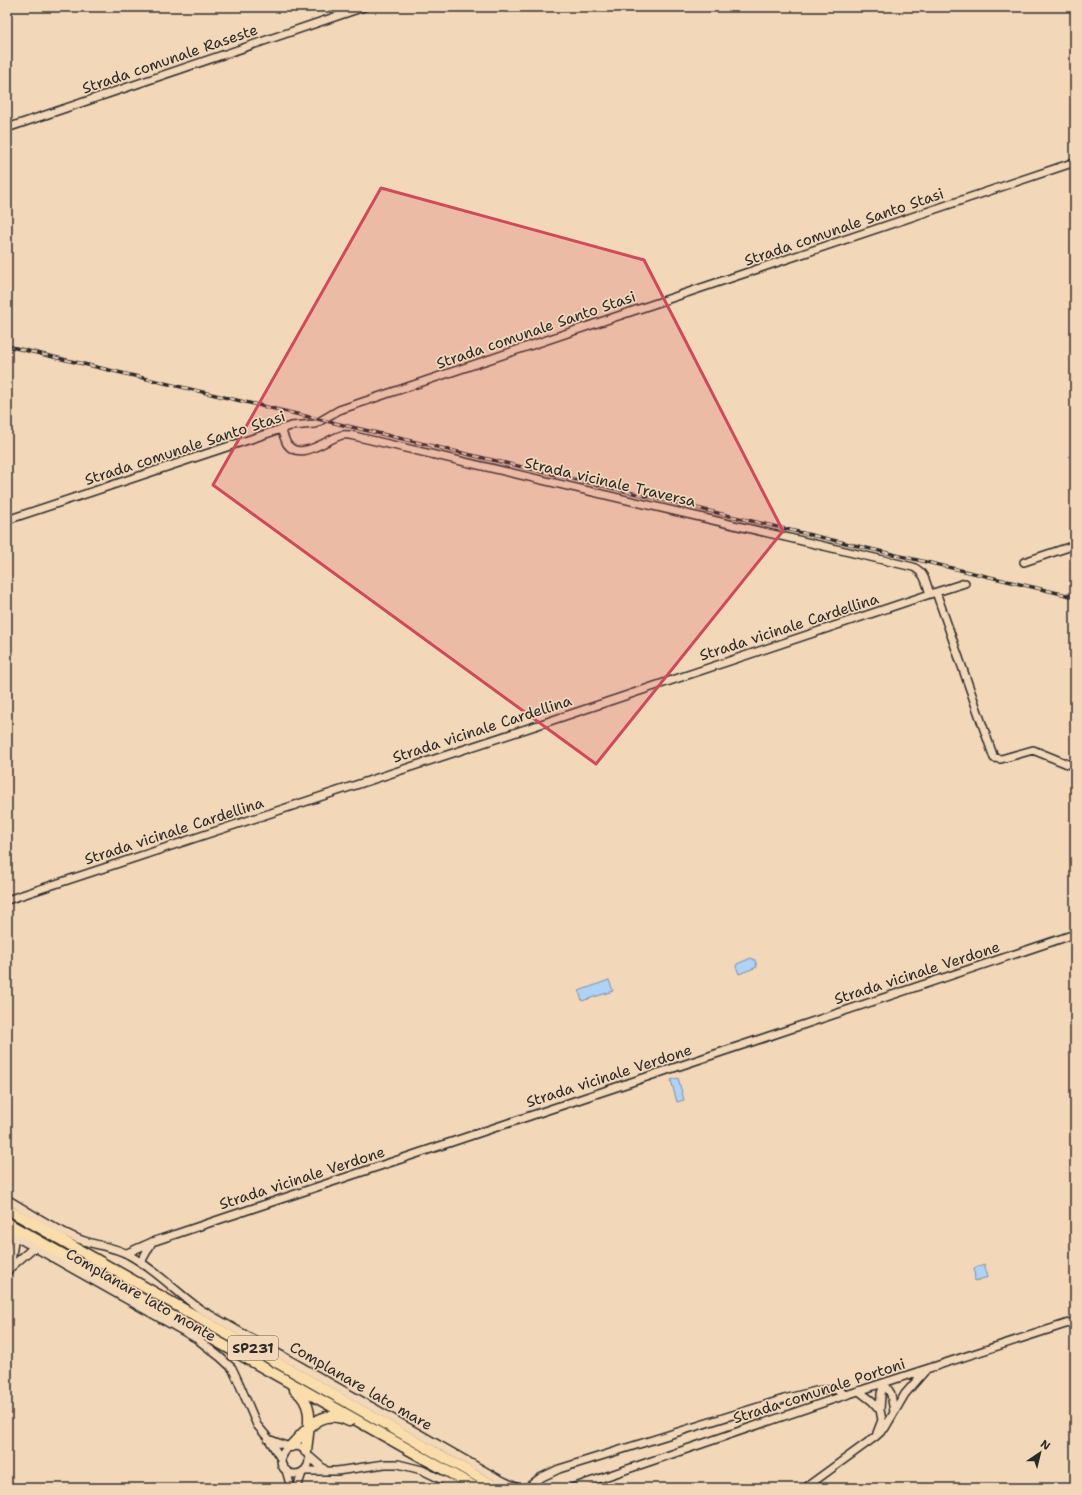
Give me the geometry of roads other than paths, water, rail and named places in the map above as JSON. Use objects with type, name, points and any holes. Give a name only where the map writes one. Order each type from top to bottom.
[{"type":"highway","name":"SP231","points":[[7,1209],[498,1488]]},
{"type":"highway","name":"SP231","points":[[7,1224],[477,1488]]},
{"type":"highway","points":[[235,1351],[268,1375],[297,1391],[304,1397],[310,1410],[308,1454]]},
{"type":"highway","points":[[290,1446],[308,1428],[322,1418],[338,1417],[377,1437],[408,1449]]},
{"type":"street","name":"Strada comunale Raseste","points":[[7,128],[364,7]]},
{"type":"street","name":"Strada comunale Santo Stasi","points":[[7,520],[281,429],[315,424],[339,410],[1075,162]]},
{"type":"street","name":"Strada vicinale Traversa","points":[[281,429],[287,444],[298,450],[313,448],[341,436],[354,436],[914,567],[923,574],[933,593],[994,758],[1001,759],[1032,750],[1075,767]]},
{"type":"street","points":[[1024,562],[1075,545]]},
{"type":"street","name":"Strada vicinale Cardellina","points":[[7,900],[965,583]]},
{"type":"street","name":"Strada vicinale Verdone","points":[[127,1254],[152,1242],[1075,934]]},
{"type":"street","name":"Complanare lato mare","points":[[7,1200],[74,1237],[92,1244],[114,1249],[142,1262],[200,1309],[471,1463],[518,1488]]},
{"type":"street","name":"Complanare lato monte","points":[[7,1232],[197,1339],[220,1357],[236,1375],[257,1425],[268,1438],[281,1459]]},
{"type":"street","points":[[8,1270],[15,1236]]},
{"type":"street","points":[[142,1262],[152,1242]]},
{"type":"street","points":[[8,1270],[34,1247]]},
{"type":"street","name":"Strada comunale Portoni","points":[[572,1488],[846,1395],[1075,1321]]},
{"type":"street","points":[[805,1488],[885,1428],[905,1394],[925,1370]]},
{"type":"street","points":[[884,1383],[891,1394],[894,1412]]},
{"type":"street","points":[[875,1437],[882,1420],[880,1410],[881,1394],[884,1383]]},
{"type":"street","points":[[527,1488],[540,1478],[560,1469],[784,1399],[835,1389],[846,1395]]},
{"type":"street","points":[[859,1391],[872,1401],[880,1410]]},
{"type":"street","name":"Complanare lato monte","points":[[268,1438],[290,1446]]},
{"type":"street","points":[[325,1470],[300,1446],[290,1446],[284,1452],[281,1459],[282,1465],[292,1474],[325,1470],[334,1471],[385,1464],[403,1464],[422,1470],[459,1488]]},
{"type":"street","points":[[297,1488],[303,1472],[309,1465],[308,1454]]},
{"type":"street","points":[[286,1470],[291,1488]]},
{"type":"water","points":[[751,958],[755,960],[757,967],[739,974],[736,966],[737,964]]},
{"type":"water","points":[[609,980],[613,991],[582,1001],[579,991]]},
{"type":"water","points":[[678,1078],[684,1100],[677,1102],[671,1080]]},
{"type":"water","points":[[984,1264],[988,1277],[975,1281],[974,1268]]},
{"type":"railway","points":[[7,346],[1075,597]]}]
